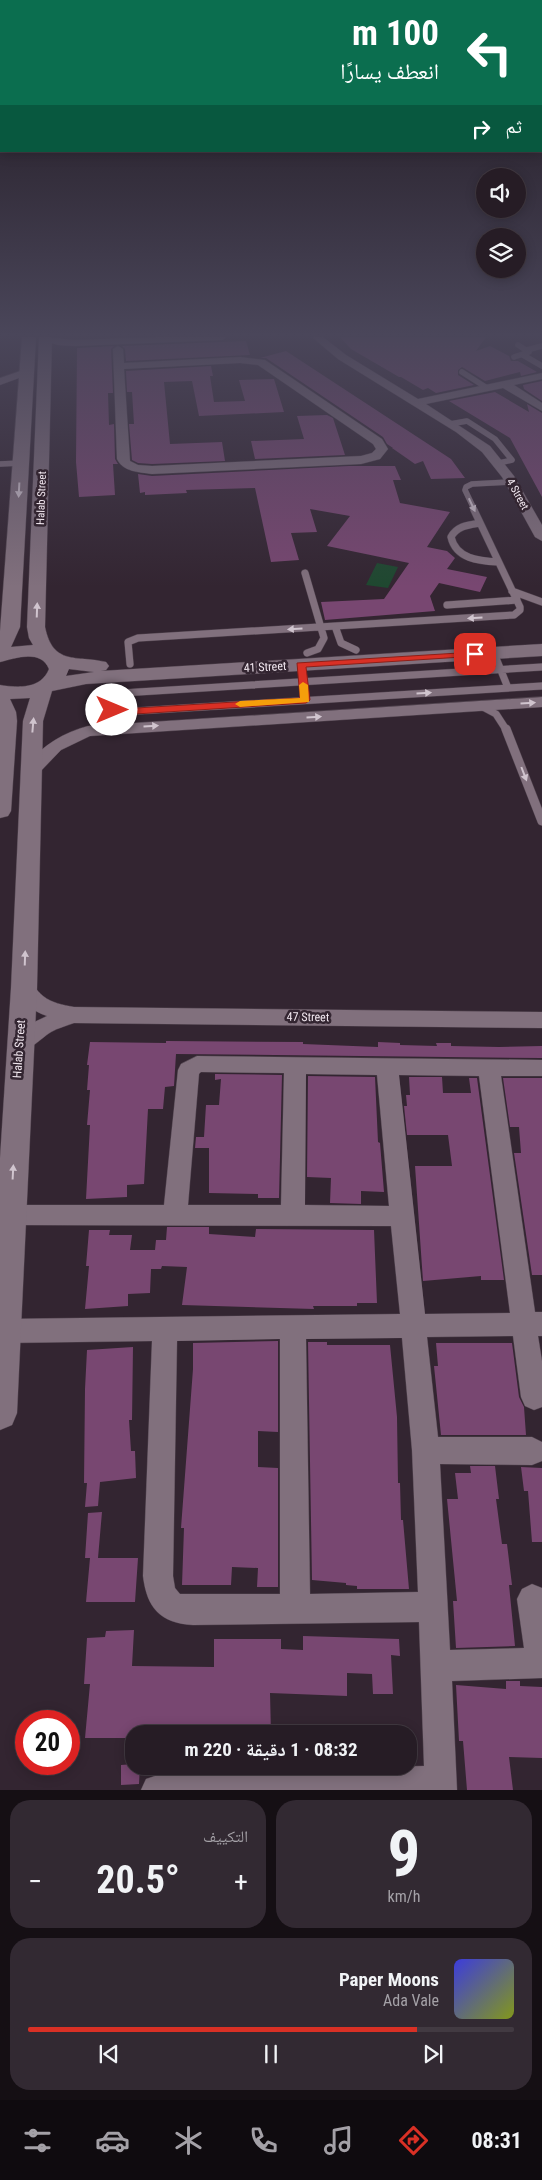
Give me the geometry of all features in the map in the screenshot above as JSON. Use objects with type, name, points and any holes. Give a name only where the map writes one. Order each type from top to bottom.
[{"type":"street","name":"Halab Street","points":[[0,651],[11,627],[23,421]]},
{"type":"street","name":"Halab Street","points":[[0,1413],[19,1044],[24,988],[33,721],[37,704],[46,686],[58,675],[59,669],[38,638],[36,627],[43,421]]},
{"type":"street","points":[[121,421],[123,459],[125,463],[135,468],[152,470],[360,460],[376,456],[381,452],[382,447],[378,442],[347,421]]},
{"type":"street","name":"4 Street","points":[[444,421],[478,442],[499,464],[542,537]]},
{"type":"street","name":"41 Street","points":[[0,656],[20,651],[40,652],[87,666],[130,664],[304,666],[356,650],[542,639]]},
{"type":"street","name":"41 Street","points":[[0,691],[26,693],[46,686],[86,678],[304,666],[497,661],[542,650]]},
{"type":"street","points":[[0,699],[6,712],[7,721],[2,764],[0,811]]},
{"type":"street","points":[[30,772],[56,744],[71,736],[88,731],[542,702]]},
{"type":"street","name":"47 Street","points":[[24,988],[31,999],[42,1007],[57,1013],[74,1015],[542,1020]]},
{"type":"street","name":"47 Street","points":[[19,1044],[44,1026],[74,1015]]},
{"type":"street","points":[[176,1215],[189,1070],[197,1064],[542,1068]]},
{"type":"street","points":[[293,1216],[295,1065]]},
{"type":"street","points":[[157,1790],[167,1788],[441,1786],[426,1450],[387,1066]]},
{"type":"street","points":[[489,1067],[533,1323],[534,1397]]},
{"type":"street","points":[[10,1215],[403,1216]]},
{"type":"street","points":[[4,1331],[533,1323]]},
{"type":"street","points":[[293,1327],[295,1609]]},
{"type":"street","points":[[165,1328],[158,1576],[159,1591],[167,1603],[179,1610],[432,1607]]},
{"type":"street","points":[[426,1450],[532,1451]]},
{"type":"street","points":[[435,1666],[541,1663],[532,1599]]},
{"type":"lane","points":[[0,464],[21,463]]},
{"type":"lane","points":[[130,664],[128,642],[138,638],[508,616],[520,610],[517,600],[465,490],[466,487],[472,484],[511,482]]},
{"type":"lane","points":[[480,523],[468,524],[454,531],[451,538],[452,545],[457,552],[467,558],[480,562],[498,562]]},
{"type":"lane","points":[[306,573],[322,627],[324,642],[304,666],[114,694],[105,702],[107,707],[120,712],[542,686]]},
{"type":"lane","points":[[512,591],[542,602]]},
{"type":"lane","points":[[447,605],[517,600]]},
{"type":"lane","points":[[335,626],[341,642],[356,650]]},
{"type":"lane","points":[[508,688],[497,661],[542,667]]},
{"type":"lane","points":[[304,666],[306,700]]},
{"type":"lane","points":[[403,711],[404,694]]},
{"type":"lane","points":[[387,695],[403,711]]},
{"type":"lane","points":[[481,706],[496,714],[504,724],[542,821]]},
{"type":"green space","points":[[377,563],[398,567],[388,588],[366,585]]},
{"type":"building","points":[[76,421],[109,421],[109,425],[114,424],[115,459],[118,464],[113,464],[115,495],[79,497],[76,462]]},
{"type":"building","points":[[134,421],[168,421],[170,444],[222,442],[225,461],[138,463],[132,460],[129,424],[134,424]]},
{"type":"building","points":[[298,421],[334,421],[345,455],[255,459],[251,441],[304,439]]},
{"type":"building","points":[[359,421],[392,421],[451,459],[465,478],[431,479],[423,461],[415,464],[387,444],[383,437]]},
{"type":"building","points":[[481,421],[542,421],[542,497],[510,438]]},
{"type":"building","points":[[349,466],[395,466],[401,480],[393,480],[400,503],[450,512],[427,547],[447,551],[455,558],[447,569],[487,577],[480,592],[439,583],[430,596],[435,611],[325,620],[321,602],[384,599],[409,563],[327,546],[350,516],[310,509],[317,532],[291,533],[299,560],[271,562],[255,488],[186,490],[187,493],[145,495],[145,492],[140,493],[138,474],[152,476]]},
{"type":"building","points":[[166,1041],[303,1042],[303,1044],[378,1047],[378,1042],[400,1043],[400,1045],[437,1046],[436,1043],[451,1043],[451,1046],[542,1046],[542,1058],[176,1054],[174,1086],[165,1087],[163,1109],[148,1109],[144,1184],[127,1185],[127,1197],[86,1199],[90,1125],[87,1125],[90,1090],[87,1090],[89,1065],[87,1065],[90,1042],[166,1043]]},
{"type":"building","points":[[215,1074],[282,1075],[279,1198],[258,1198],[258,1194],[209,1193],[209,1148],[195,1148],[196,1137],[204,1137],[206,1105],[219,1105],[221,1079],[215,1080]]},
{"type":"building","points":[[308,1076],[375,1077],[378,1142],[380,1143],[384,1192],[361,1191],[361,1204],[330,1203],[331,1178],[307,1177]]},
{"type":"building","points":[[409,1077],[442,1077],[443,1093],[471,1093],[469,1078],[477,1078],[504,1280],[481,1280],[481,1276],[423,1281],[415,1166],[452,1166],[448,1135],[407,1135],[404,1106],[407,1106],[406,1095],[410,1095]]},
{"type":"building","points":[[503,1078],[542,1078],[542,1275],[532,1275],[514,1153],[521,1153],[519,1127],[510,1127]]},
{"type":"building","points":[[167,1227],[209,1227],[209,1234],[255,1237],[256,1229],[374,1230],[377,1303],[357,1303],[357,1306],[313,1306],[314,1309],[182,1305],[187,1267],[162,1266],[161,1269],[151,1269],[150,1293],[128,1294],[128,1306],[85,1309],[89,1266],[86,1266],[89,1230],[110,1230],[109,1235],[132,1235],[130,1250],[155,1250],[156,1240],[166,1240]]},
{"type":"building","points":[[278,1341],[278,1432],[258,1431],[258,1467],[278,1468],[278,1587],[257,1587],[258,1568],[232,1567],[231,1585],[182,1585],[184,1528],[181,1528],[193,1369],[193,1343]]},
{"type":"building","points":[[308,1342],[327,1342],[327,1345],[390,1345],[397,1417],[398,1483],[400,1483],[401,1520],[403,1520],[409,1589],[357,1589],[357,1586],[346,1585],[346,1583],[312,1580]]},
{"type":"building","points":[[436,1343],[512,1343],[519,1397],[524,1407],[526,1435],[441,1435],[434,1366],[438,1366]]},
{"type":"building","points":[[133,1347],[132,1420],[129,1420],[131,1451],[135,1451],[136,1478],[100,1482],[98,1506],[85,1507],[87,1483],[84,1483],[87,1350]]},
{"type":"building","points":[[470,1466],[495,1466],[499,1499],[496,1499],[502,1544],[507,1544],[512,1585],[509,1585],[515,1646],[456,1648],[453,1601],[457,1601],[447,1499],[458,1499],[455,1473],[471,1473]]},
{"type":"building","points":[[521,1467],[542,1468],[542,1542],[532,1542],[528,1491],[524,1491]]},
{"type":"building","points":[[102,1512],[98,1558],[138,1558],[135,1602],[86,1602],[90,1558],[85,1558],[88,1513]]},
{"type":"building","points":[[134,1630],[132,1666],[214,1667],[214,1639],[281,1639],[281,1649],[303,1650],[303,1636],[399,1639],[400,1656],[391,1655],[393,1694],[373,1694],[372,1674],[347,1673],[347,1696],[270,1693],[271,1725],[125,1725],[125,1738],[85,1738],[90,1684],[84,1684],[87,1638],[105,1637],[106,1631]]},
{"type":"building","points":[[506,1681],[520,1681],[520,1686],[542,1687],[542,1758],[509,1757],[513,1790],[467,1790],[463,1741],[459,1741],[456,1685],[506,1689]]},
{"type":"building","points":[[121,1765],[125,1765],[125,1775],[140,1775],[139,1784],[121,1785]]},
{"type":"slow traffic","points":[[240,704],[306,700],[303,685]]},
{"type":"route","points":[[112,710],[120,712],[306,700],[301,664],[475,654]]}]
